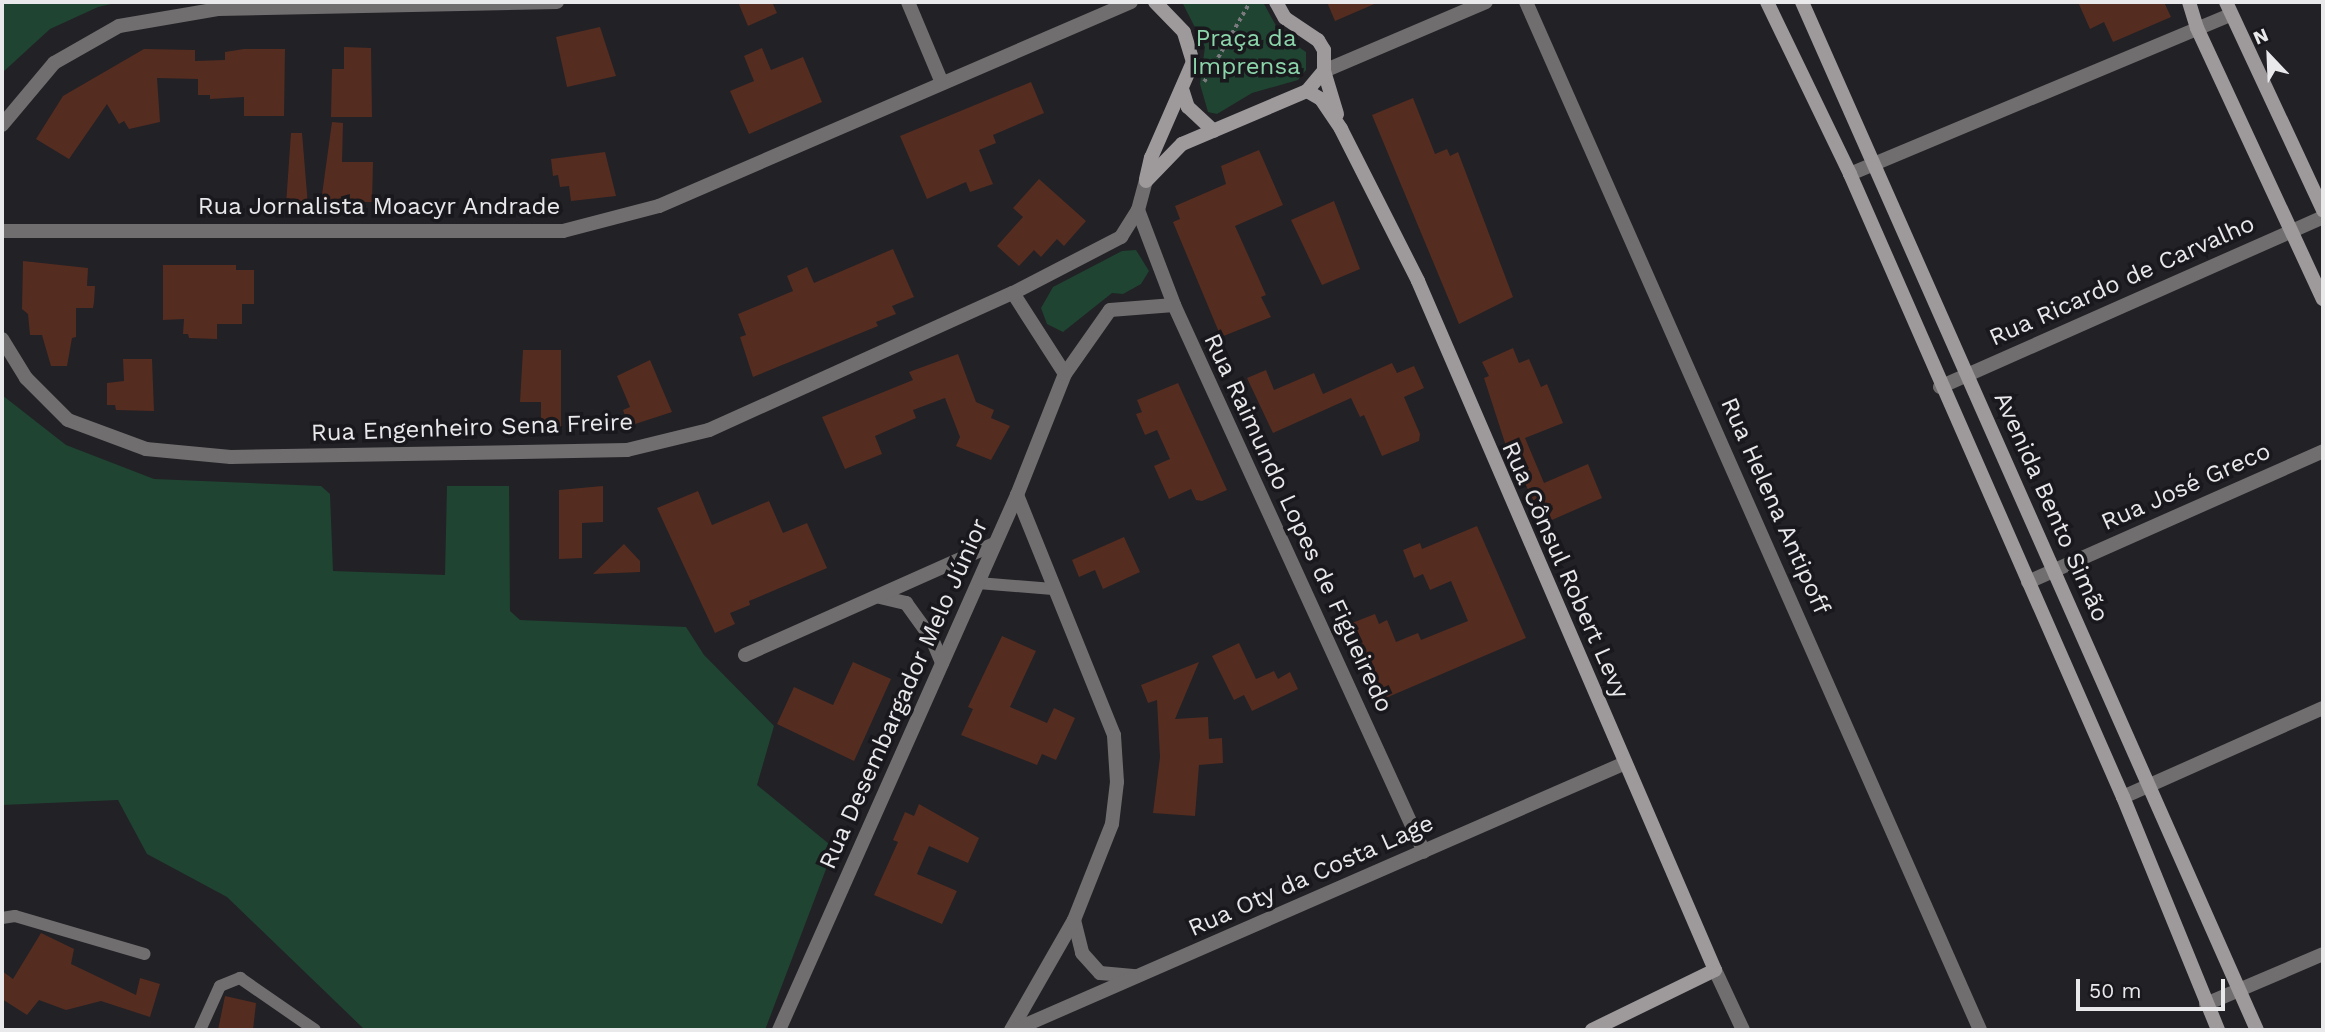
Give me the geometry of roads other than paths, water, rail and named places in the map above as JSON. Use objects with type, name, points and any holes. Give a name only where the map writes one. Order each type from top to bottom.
[{"type":"street","points":[[2,125],[54,63],[119,26],[218,9],[557,2]]},
{"type":"street","points":[[908,2],[942,83]]},
{"type":"street","name":"Rua Jornalista Moacyr Andrade","points":[[2,230],[563,232],[659,206],[1131,2]]},
{"type":"street","points":[[1138,210],[1151,158],[1193,62],[1191,46],[1171,8],[1155,2]]},
{"type":"street","points":[[1276,2],[1285,18],[1318,40],[1324,50],[1325,71]]},
{"type":"street","points":[[1146,181],[1182,144],[1307,91],[1325,71],[1486,2]]},
{"type":"street","name":"Rua Helena Antipoff","points":[[1526,2],[1980,1030]]},
{"type":"street","points":[[1767,2],[1850,174],[1941,387],[2123,797],[2218,1030]]},
{"type":"street","name":"Avenida Bento Simão","points":[[1802,2],[2257,1030]]},
{"type":"street","points":[[2189,2],[2196,28],[2323,299]]},
{"type":"street","points":[[1850,174],[2196,28],[2228,8],[2323,210]]},
{"type":"street","name":"Rua Cônsul Robert Levy","points":[[1325,71],[1341,129]]},
{"type":"street","points":[[1182,89],[1188,107],[1214,131]]},
{"type":"street","name":"Rua Cônsul Robert Levy","points":[[1307,91],[1321,99],[1341,129],[1418,281],[1743,1030]]},
{"type":"street","name":"Rua Engenheiro Sena Freire","points":[[2,339],[26,378],[68,420],[146,449],[231,457],[627,450],[709,430],[1013,293],[1121,237],[1138,210]]},
{"type":"street","name":"Rua Raimundo Lopes de Figueiredo","points":[[1138,210],[1174,305],[1424,852]]},
{"type":"street","name":"Rua Ricardo de Carvalho","points":[[1941,387],[2323,217]]},
{"type":"street","points":[[1013,293],[1065,374]]},
{"type":"street","name":"Rua Desembargador Melo Júnior","points":[[779,1030],[1017,495],[1065,374],[1110,310],[1174,305]]},
{"type":"street","name":"Rua José Greco","points":[[2028,582],[2323,452]]},
{"type":"street","points":[[1013,1030],[1074,920],[1112,824],[1117,782],[1114,735],[1095,681],[1052,589],[1017,495]]},
{"type":"street","points":[[745,655],[994,544]]},
{"type":"street","points":[[880,597],[906,603],[932,639],[942,663]]},
{"type":"street","points":[[2123,797],[2323,708]]},
{"type":"street","name":"Rua Oty da Costa Lage","points":[[1013,1030],[1625,762]]},
{"type":"street","points":[[1074,920],[1082,953],[1100,972],[1140,976]]},
{"type":"street","points":[[2206,1004],[2240,992],[2323,954]]},
{"type":"street","points":[[1592,1030],[1715,970]]},
{"type":"lane","points":[[978,583],[1052,589]]},
{"type":"lane","points":[[2,918],[15,916],[145,954]]},
{"type":"lane","points":[[200,1030],[220,986],[240,978],[316,1030]]},
{"type":"park label","name":"Praça da Imprensa","points":[[1246,53]]}]
